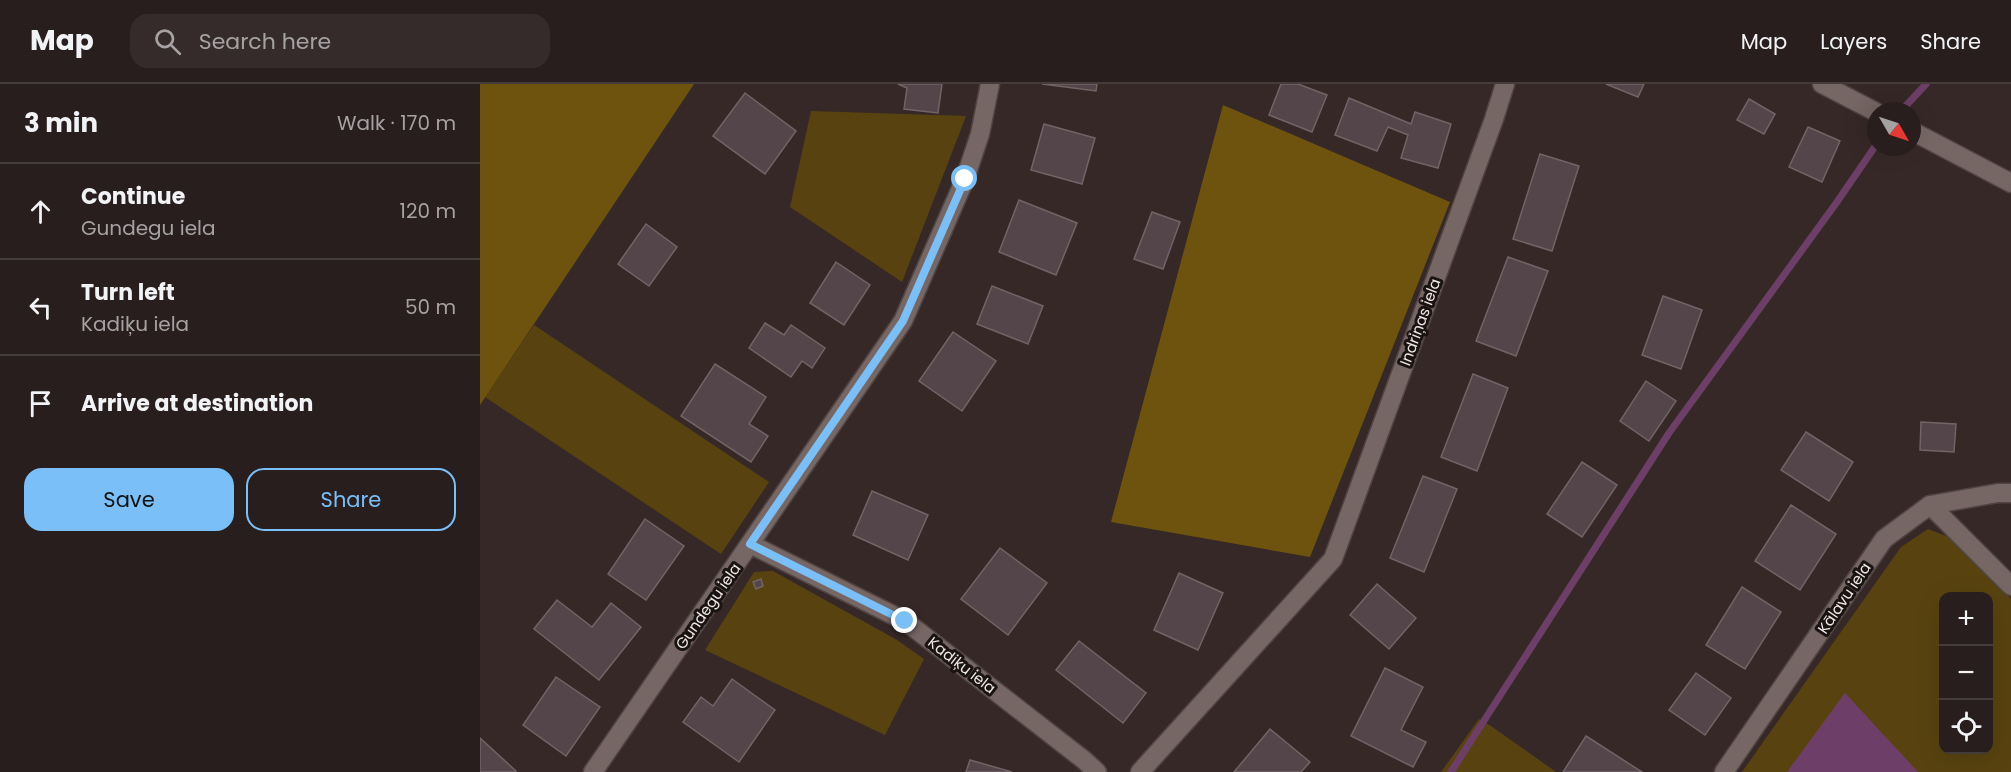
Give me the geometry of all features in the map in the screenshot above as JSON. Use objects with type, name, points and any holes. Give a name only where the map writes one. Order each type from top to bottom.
[{"type":"street","name":"Gundegu iela","points":[[594,772],[903,321],[965,179],[980,134],[990,84]]},
{"type":"street","name":"Indriņas iela","points":[[1140,772],[1333,559],[1505,84]]},
{"type":"street","points":[[1822,84],[1867,107]]},
{"type":"street","points":[[1921,136],[2011,183]]},
{"type":"street","name":"Kālavu iela","points":[[1724,772],[1884,539],[1930,505],[1998,493],[2011,493]]},
{"type":"street","points":[[1930,505],[2011,586]]},
{"type":"street","name":"Kadiķu iela","points":[[750,544],[905,621],[1097,772]]},
{"type":"shaded area","points":[[480,84],[694,84],[480,405]]},
{"type":"shaded area","points":[[1223,105],[1450,202],[1310,557],[1111,522]]},
{"type":"shaded area","points":[[811,111],[966,116],[902,282],[790,207]]},
{"type":"shaded area","points":[[534,325],[769,482],[721,554],[485,397]]},
{"type":"shaded area","points":[[1928,529],[1949,537],[2011,599],[2011,772],[1742,772],[1901,547]]},
{"type":"shaded area","points":[[773,571],[897,640],[924,659],[885,735],[705,650],[754,572]]},
{"type":"shaded area","points":[[1845,693],[1918,772],[1787,772]]},
{"type":"shaded area","points":[[1479,719],[1491,726],[1556,772],[1441,772]]},
{"type":"building","points":[[898,84],[942,84],[938,113],[904,109],[907,88]]},
{"type":"building","points":[[1042,84],[1097,84],[1096,91]]},
{"type":"building","points":[[1281,84],[1298,84],[1327,95],[1312,132],[1269,115]]},
{"type":"building","points":[[1606,84],[1644,84],[1638,97]]},
{"type":"building","points":[[745,93],[796,131],[765,174],[713,136]]},
{"type":"building","points":[[1349,98],[1411,124],[1415,112],[1451,124],[1438,168],[1401,158],[1408,135],[1388,127],[1377,151],[1335,135]]},
{"type":"building","points":[[1749,99],[1775,114],[1764,134],[1737,120]]},
{"type":"building","points":[[1044,124],[1095,138],[1082,184],[1031,170]]},
{"type":"building","points":[[1808,127],[1840,141],[1822,182],[1789,167]]},
{"type":"building","points":[[1540,154],[1579,166],[1552,251],[1513,239]]},
{"type":"building","points":[[1019,200],[1077,223],[1056,275],[999,252]]},
{"type":"building","points":[[1152,212],[1180,222],[1163,269],[1134,259]]},
{"type":"building","points":[[646,224],[677,247],[649,286],[618,264]]},
{"type":"building","points":[[1508,257],[1548,271],[1516,356],[1476,341]]},
{"type":"building","points":[[836,262],[870,285],[844,325],[810,303]]},
{"type":"building","points":[[992,286],[1043,306],[1028,344],[977,324]]},
{"type":"building","points":[[1663,296],[1702,310],[1681,369],[1642,355]]},
{"type":"building","points":[[765,323],[784,335],[791,325],[825,348],[812,368],[802,361],[791,377],[749,348]]},
{"type":"building","points":[[953,332],[996,361],[962,411],[919,381]]},
{"type":"building","points":[[715,364],[766,397],[749,424],[768,436],[751,462],[681,416]]},
{"type":"building","points":[[1473,374],[1508,388],[1477,471],[1441,457]]},
{"type":"building","points":[[1646,381],[1676,401],[1649,441],[1620,421]]},
{"type":"building","points":[[1921,422],[1956,424],[1954,452],[1920,450]]},
{"type":"building","points":[[1806,432],[1853,462],[1829,501],[1781,470]]},
{"type":"building","points":[[1582,462],[1617,485],[1582,537],[1547,514]]},
{"type":"building","points":[[1423,476],[1457,489],[1424,572],[1390,558]]},
{"type":"building","points":[[872,491],[928,515],[908,560],[853,535]]},
{"type":"building","points":[[1791,505],[1836,534],[1800,590],[1755,561]]},
{"type":"building","points":[[645,519],[684,546],[646,600],[608,574]]},
{"type":"building","points":[[1000,548],[1047,583],[1008,635],[961,599]]},
{"type":"building","points":[[1179,573],[1223,593],[1198,650],[1154,630]]},
{"type":"building","points":[[761,579],[763,586],[756,589],[753,582]]},
{"type":"building","points":[[1377,584],[1416,618],[1389,649],[1350,615]]},
{"type":"building","points":[[1742,587],[1781,612],[1745,669],[1706,645]]},
{"type":"building","points":[[557,600],[592,627],[611,603],[641,627],[599,680],[534,629]]},
{"type":"building","points":[[1079,641],[1146,693],[1123,723],[1056,670]]},
{"type":"building","points":[[1385,668],[1423,687],[1401,730],[1426,742],[1413,767],[1351,736]]},
{"type":"building","points":[[1696,673],[1731,698],[1705,735],[1669,710]]},
{"type":"building","points":[[556,677],[600,707],[566,756],[523,725]]},
{"type":"building","points":[[732,679],[775,710],[739,762],[683,722],[701,697],[713,706]]},
{"type":"building","points":[[1270,729],[1310,762],[1301,772],[1234,772]]},
{"type":"building","points":[[1586,736],[1642,772],[1563,772]]},
{"type":"building","points":[[480,738],[516,771],[480,772]]},
{"type":"building","points":[[970,760],[1012,772],[966,772]]},
{"type":"waterway","points":[[1909,102],[1926,84]]},
{"type":"waterway","points":[[1451,772],[1669,433],[1868,156]]},
{"type":"route","points":[[905,621],[750,544],[903,321],[965,179]]}]
